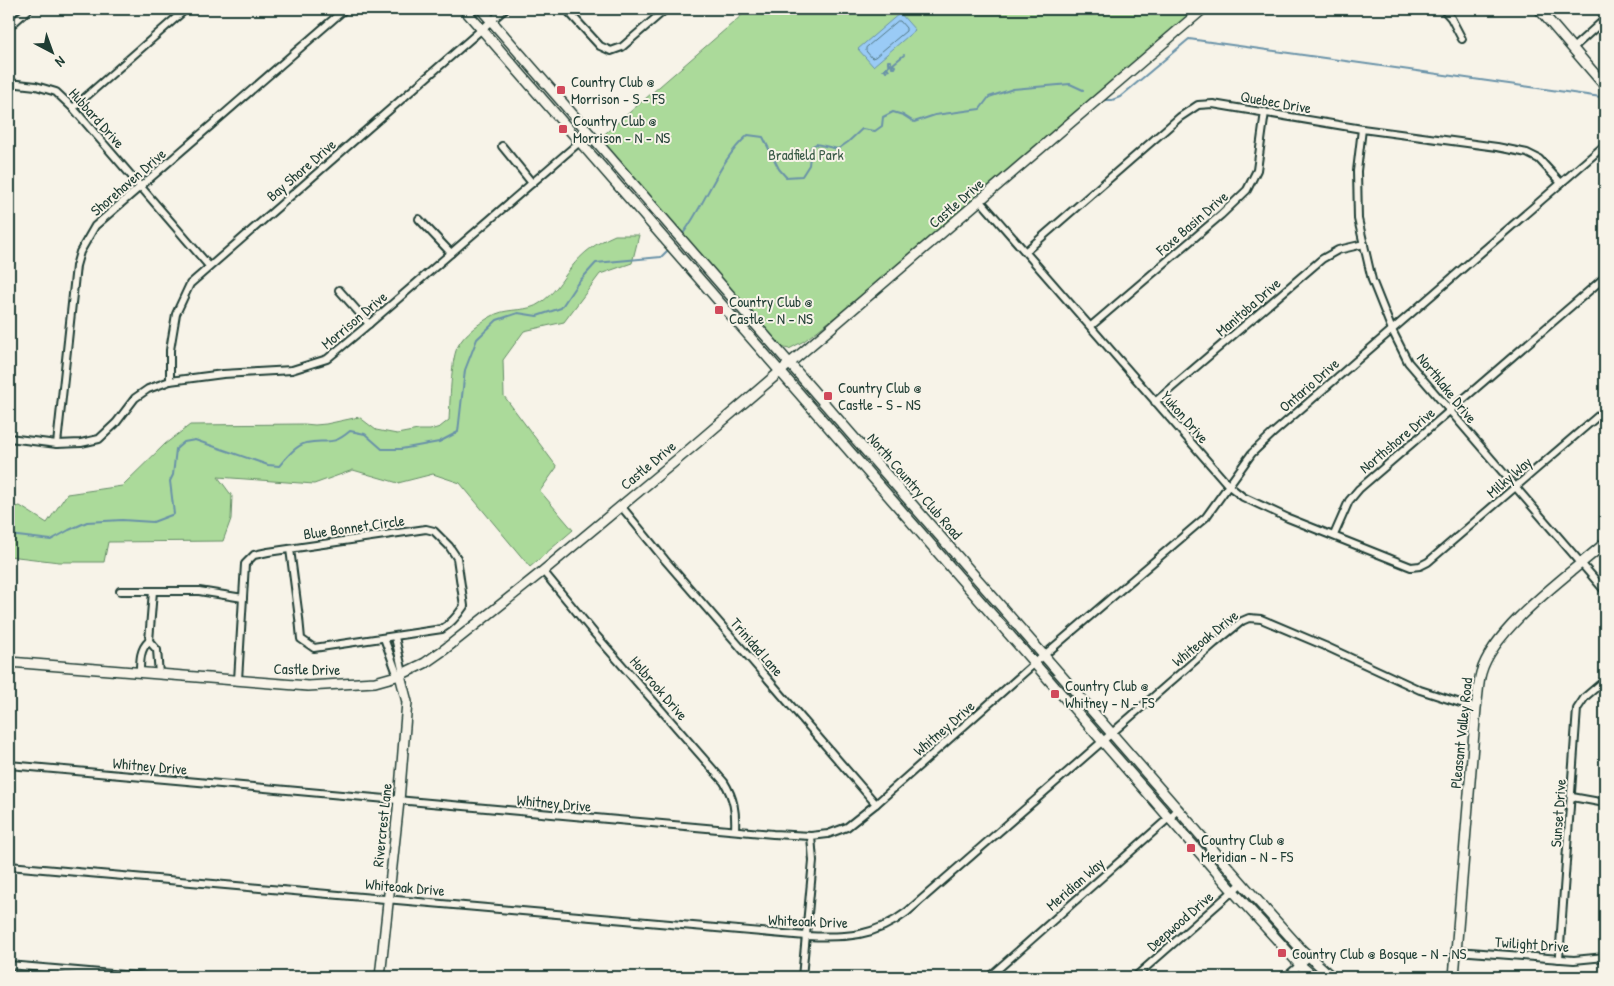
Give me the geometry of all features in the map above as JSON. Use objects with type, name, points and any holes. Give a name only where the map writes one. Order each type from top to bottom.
[{"type":"main road","name":"North Country Club Road","points":[[464,9],[1233,891],[1300,965],[1314,977]]},
{"type":"main road","name":"North Country Club Road","points":[[481,9],[1242,883],[1309,957],[1332,977]]},
{"type":"main road","name":"Castle Drive","points":[[9,662],[308,686],[375,682],[400,676],[425,663],[543,571],[621,506],[1203,9]]},
{"type":"main road","points":[[1539,9],[1605,86]]},
{"type":"main road","points":[[630,199],[640,190]]},
{"type":"main road","points":[[902,511],[912,503]]},
{"type":"main road","name":"Pleasant Valley Road","points":[[1454,977],[1476,708],[1481,673],[1491,653],[1512,624],[1605,543]]},
{"type":"main road","name":"Rivercrest Lane","points":[[380,977],[399,801],[407,702],[400,676]]},
{"type":"street","points":[[9,26],[30,9]]},
{"type":"street","points":[[73,108],[186,9]]},
{"type":"street","name":"Shorehaven Drive","points":[[57,444],[76,266],[80,252],[95,226],[345,9]]},
{"type":"street","name":"Bay Shore Drive","points":[[170,381],[170,350],[176,314],[190,284],[505,9]]},
{"type":"street","points":[[566,9],[600,46],[611,51],[622,47],[666,9]]},
{"type":"street","points":[[1443,9],[1451,18],[1462,39]]},
{"type":"street","points":[[1572,48],[1605,19]]},
{"type":"street","name":"Hubbard Drive","points":[[9,83],[36,86],[56,92],[73,108],[210,266]]},
{"type":"street","name":"Quebec Drive","points":[[1026,251],[1180,117],[1198,105],[1213,104],[1362,129],[1497,147],[1527,153],[1539,159],[1561,184]]},
{"type":"street","name":"Foxe Basin Drive","points":[[1091,326],[1221,215],[1247,190],[1257,170],[1265,112]]},
{"type":"street","name":"Northlake Drive","points":[[1362,129],[1357,179],[1358,219],[1372,280],[1392,330],[1408,362],[1605,592]]},
{"type":"street","name":"Morrison Drive","points":[[9,438],[57,444],[81,443],[99,439],[116,424],[135,398],[148,388],[170,381],[223,374],[292,370],[322,362],[451,254],[590,133]]},
{"type":"street","name":"Ontario Drive","points":[[1044,656],[1206,517],[1252,453],[1272,434],[1605,145]]},
{"type":"street","points":[[502,146],[532,183]]},
{"type":"street","name":"Yukon Drive","points":[[980,200],[1229,486],[1243,497],[1288,518],[1411,567],[1420,566],[1428,562]]},
{"type":"street","points":[[419,219],[451,254]]},
{"type":"street","name":"Manitoba Drive","points":[[1155,402],[1322,260],[1338,250],[1364,244]]},
{"type":"street","name":"Northshore Drive","points":[[1334,535],[1349,501],[1360,489],[1605,277]]},
{"type":"street","points":[[339,290],[369,324]]},
{"type":"street","name":"Milky Way","points":[[1428,562],[1605,410]]},
{"type":"street","name":"Trinidad Lane","points":[[621,506],[665,560],[876,804]]},
{"type":"street","name":"Blue Bonnet Circle","points":[[426,529],[434,531],[449,546],[457,558],[464,606],[458,616],[442,629],[314,648],[300,639],[290,549],[426,529]]},
{"type":"street","points":[[238,680],[245,564],[254,555],[290,549]]},
{"type":"street","name":"Holbrook Drive","points":[[543,571],[594,633],[724,782],[734,804],[735,830]]},
{"type":"street","points":[[120,591],[199,592],[243,598]]},
{"type":"street","points":[[153,591],[150,641],[157,650],[158,674]]},
{"type":"street","name":"Whiteoak Drive","points":[[9,866],[806,936],[859,935],[892,923],[915,906],[1215,643],[1242,621],[1249,618],[1261,619],[1420,690],[1476,708]]},
{"type":"street","points":[[394,637],[402,669],[400,676]]},
{"type":"street","points":[[384,638],[396,671],[400,676]]},
{"type":"street","points":[[140,672],[140,656],[144,645],[150,641]]},
{"type":"street","name":"Whitney Drive","points":[[9,765],[811,836],[828,834],[847,827],[876,804],[1044,656]]},
{"type":"street","name":"Sunset Drive","points":[[1559,959],[1578,709],[1585,697],[1605,680]]},
{"type":"street","points":[[1572,797],[1605,803]]},
{"type":"street","name":"Meridian Way","points":[[989,977],[1179,809]]},
{"type":"street","points":[[802,977],[813,861],[811,836]]},
{"type":"street","name":"Deepwood Drive","points":[[1135,977],[1242,883]]},
{"type":"street","name":"Twilight Drive","points":[[1457,951],[1574,960],[1605,957]]},
{"type":"street","points":[[1286,977],[1309,957]]},
{"type":"street","points":[[9,965],[146,977]]},
{"type":"green space","name":"Bradfield Park","points":[[749,9],[1197,9],[857,300],[804,341],[789,349],[781,347],[600,138]]},
{"type":"green space","points":[[615,235],[639,235],[632,263],[600,274],[564,322],[524,331],[503,360],[504,396],[557,467],[540,491],[573,530],[530,567],[460,483],[433,474],[398,483],[353,470],[314,484],[218,477],[232,496],[231,519],[223,541],[108,542],[104,562],[59,562],[9,556],[9,508],[20,506],[47,523],[67,494],[122,486],[165,444],[190,425],[315,425],[359,417],[376,430],[397,434],[440,427],[449,420],[453,362],[457,348],[464,338],[485,320],[496,314],[530,308],[540,303],[553,291],[585,253]]},
{"type":"water","points":[[900,13],[915,30],[873,66],[858,49]]},
{"type":"waterway","points":[[1105,100],[1120,97],[1189,39],[1601,97]]},
{"type":"waterway","points":[[885,69],[889,65],[890,64],[891,63],[888,61],[888,64],[890,64],[892,65],[895,66],[894,68],[892,68],[892,65],[904,55]]},
{"type":"waterway","points":[[883,70],[887,67],[889,70],[886,71],[885,69]]},
{"type":"waterway","points":[[682,235],[728,157],[748,135],[763,137],[779,169],[786,177],[802,176],[809,165],[811,147],[816,144],[838,149],[862,129],[875,131],[882,126],[883,117],[893,112],[903,115],[914,122],[935,115],[980,109],[989,97],[1013,89],[1070,84],[1083,90]]},
{"type":"waterway","points":[[9,535],[51,540],[87,522],[122,520],[153,522],[174,514],[170,481],[173,475],[176,449],[184,442],[195,440],[268,465],[279,466],[298,447],[306,443],[333,441],[350,431],[365,434],[382,449],[401,449],[439,442],[458,432],[465,370],[477,339],[497,320],[518,313],[537,316],[561,308],[577,284],[596,263],[661,257],[670,248]]},
{"type":"place","name":"Country Club @ Morrison - S - FS","points":[[561,90]]},
{"type":"place","name":"Country Club @ Morrison - N - NS","points":[[563,129]]},
{"type":"place","name":"Country Club @ Castle - N - NS","points":[[719,310]]},
{"type":"place","name":"Country Club @ Castle - S - NS","points":[[828,396]]},
{"type":"place","name":"Country Club @ Whitney - N - FS","points":[[1055,694]]},
{"type":"place","name":"Country Club @ Meridian - N - FS","points":[[1191,848]]},
{"type":"place","name":"Country Club @ Bosque - N - NS","points":[[1282,953]]}]
